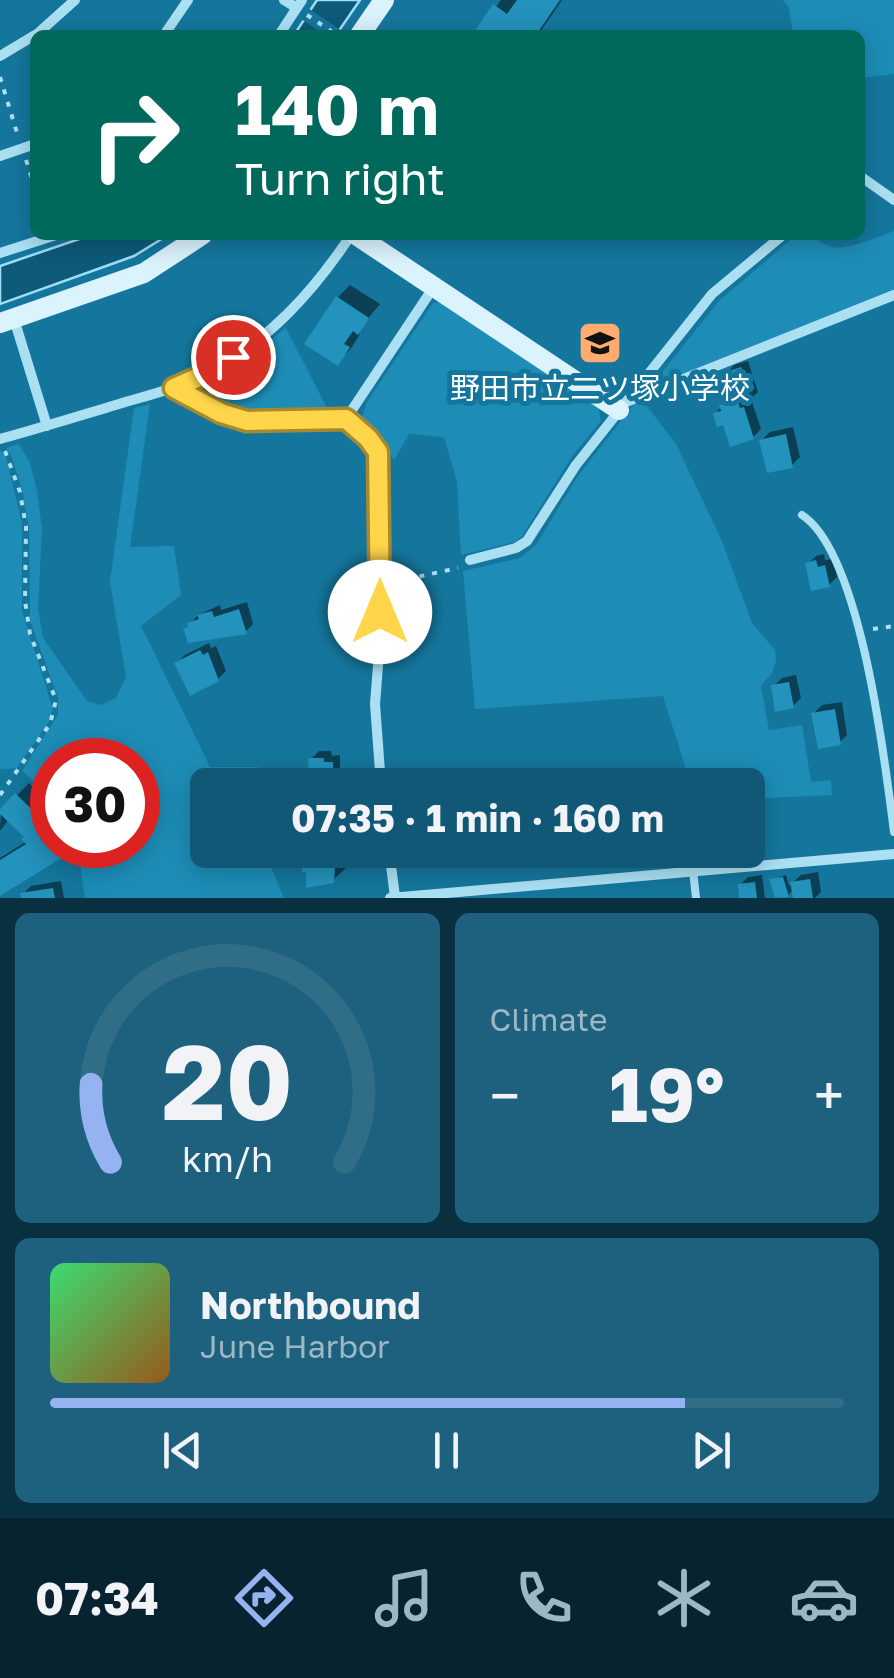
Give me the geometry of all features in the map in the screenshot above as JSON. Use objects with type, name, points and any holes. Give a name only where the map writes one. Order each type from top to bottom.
[{"type":"street","points":[[41,30],[75,0]]},
{"type":"street","points":[[167,30],[188,0]]},
{"type":"street","points":[[283,30],[301,7],[284,0]]},
{"type":"street","points":[[363,30],[384,0]]},
{"type":"street","points":[[0,56],[30,38]]},
{"type":"street","points":[[0,156],[30,146]]},
{"type":"street","points":[[865,180],[894,200]]},
{"type":"street","points":[[0,253],[40,240]]},
{"type":"street","points":[[46,426],[7,321],[144,273],[194,240]]},
{"type":"street","points":[[0,442],[174,388],[208,373],[258,341],[322,279],[350,240]]},
{"type":"street","points":[[362,240],[622,406]]},
{"type":"street","points":[[470,560],[516,548],[526,541],[576,465],[712,294],[777,240]]},
{"type":"street","points":[[346,419],[434,287]]},
{"type":"street","points":[[622,406],[894,295]]},
{"type":"street","points":[[174,388],[221,413],[247,421],[346,419],[378,452],[380,585],[375,704],[380,768]]},
{"type":"street","points":[[390,868],[392,898],[894,854]]},
{"type":"lane","points":[[802,515],[822,533],[834,556],[858,630],[880,730],[894,832]]},
{"type":"lane","points":[[693,870],[696,898]]},
{"type":"path","points":[[301,7],[331,30]]},
{"type":"path","points":[[0,77],[30,173]]},
{"type":"path","points":[[0,442],[9,457],[26,527],[25,602],[30,634],[56,700],[50,724],[0,795]]},
{"type":"path","points":[[380,585],[463,566],[470,560]]},
{"type":"path","points":[[858,630],[894,626]]},
{"type":"shaded area","points":[[317,0],[360,0],[339,30],[297,30]]},
{"type":"shaded area","points":[[783,0],[894,0],[894,74],[865,77],[865,30],[792,30],[789,8]]},
{"type":"shaded area","points":[[894,231],[894,291],[648,390],[719,301],[790,240],[817,240],[838,248]]},
{"type":"shaded area","points":[[76,240],[160,240],[134,256],[0,304],[0,266]]},
{"type":"shaded area","points":[[442,302],[598,405],[601,421],[573,455],[522,536],[515,542],[461,555],[457,482],[444,437],[409,434],[394,460],[362,417],[367,402],[433,303]]},
{"type":"shaded area","points":[[286,328],[330,414],[251,413],[207,396],[207,382]]},
{"type":"shaded area","points":[[643,401],[676,444],[722,541],[752,623],[775,650],[772,673],[761,686],[769,730],[802,725],[811,782],[831,780],[832,795],[765,798],[765,768],[686,768],[663,696],[475,709],[463,571],[520,558],[536,545],[578,476],[634,404]]},
{"type":"shaded area","points":[[150,404],[130,547],[174,546],[181,595],[141,626],[210,767],[258,767],[190,768],[190,868],[272,868],[284,898],[85,898],[80,868],[160,868],[160,738],[43,738],[58,715],[58,697],[30,621],[29,528],[22,489],[6,448],[19,444],[30,463],[37,491],[42,528],[38,609],[43,638],[87,701],[101,705],[116,698],[126,677],[110,582],[134,408]]},
{"type":"shaded area","points":[[0,449],[6,457],[22,523],[22,611],[53,709],[38,738],[30,738],[30,749],[17,768],[0,769]]},
{"type":"shaded area","points":[[30,759],[30,778],[22,771]]},
{"type":"pier","points":[[308,8],[341,30],[318,30],[301,19]]},
{"type":"building","points":[[517,0],[560,0],[539,30],[475,30],[493,4],[507,14]]},
{"type":"building","points":[[336,296],[369,318],[358,335],[353,331],[344,344],[350,347],[338,366],[304,344]]},
{"type":"building","points":[[741,367],[751,402],[742,405],[740,398],[726,402],[719,378]]},
{"type":"building","points":[[738,402],[740,408],[744,407],[754,439],[730,447],[723,425],[717,427],[713,413],[721,411],[719,405]]},
{"type":"building","points":[[786,434],[793,468],[767,473],[759,440]]},
{"type":"building","points":[[816,560],[818,567],[825,565],[830,587],[811,591],[805,563]]},
{"type":"building","points":[[239,609],[247,634],[188,643],[183,628],[199,619],[197,615],[212,611],[214,617]]},
{"type":"building","points":[[200,650],[203,655],[208,652],[219,681],[190,696],[174,663]]},
{"type":"building","points":[[789,682],[794,708],[775,712],[771,685]]},
{"type":"building","points":[[835,709],[841,745],[818,749],[811,713]]},
{"type":"building","points":[[308,758],[333,762],[333,768],[308,768]]},
{"type":"building","points":[[15,793],[30,808],[30,868],[45,868],[0,896],[0,860],[26,844],[0,809]]},
{"type":"building","points":[[302,868],[335,868],[334,883],[306,888],[306,872]]},
{"type":"building","points":[[783,877],[789,897],[775,898],[769,879]]},
{"type":"building","points":[[810,879],[813,898],[793,898],[790,882]]},
{"type":"building","points":[[755,882],[757,898],[739,898],[738,884]]},
{"type":"building","points":[[53,888],[55,898],[21,898],[20,893]]},
{"type":"place","name":"野田市立二ツ塚小学校","points":[[600,343]]},
{"type":"route","points":[[233,357],[174,388],[221,413],[247,421],[346,419],[378,452],[380,612]]}]
